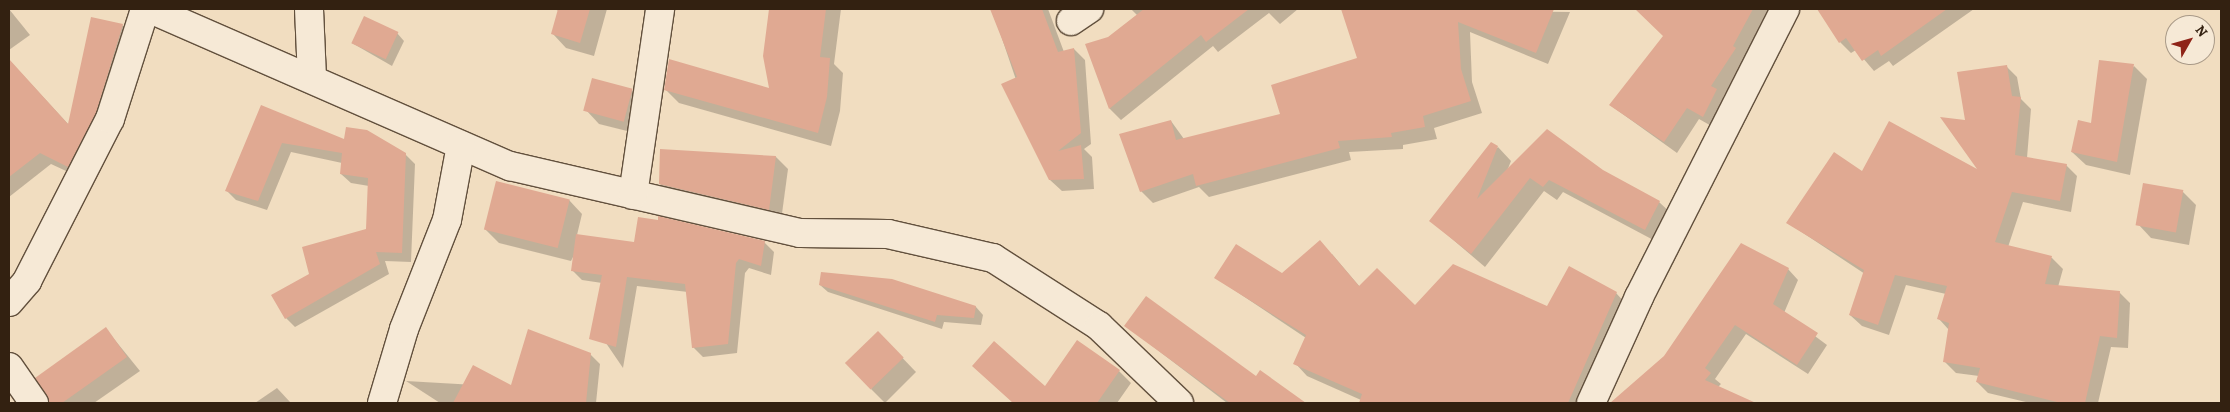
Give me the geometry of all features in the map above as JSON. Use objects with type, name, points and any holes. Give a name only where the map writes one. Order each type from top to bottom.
[{"type":"street","points":[[9,302],[27,281],[110,120],[145,9]]},
{"type":"street","points":[[150,9],[312,77],[510,166],[633,196],[800,233],[888,234],[992,258],[1099,326],[1162,398]]},
{"type":"street","points":[[310,9],[312,77]]},
{"type":"street","points":[[633,196],[660,9]]},
{"type":"street","points":[[1591,403],[1639,297],[1785,9]]},
{"type":"street","points":[[382,403],[404,329],[447,220],[461,145]]},
{"type":"street","points":[[9,367],[34,403]]},
{"type":"building","points":[[558,9],[590,9],[580,43],[551,34]]},
{"type":"building","points":[[769,9],[826,9],[820,57],[830,58],[827,97],[818,133],[664,90],[669,59],[769,88],[763,56]]},
{"type":"building","points":[[990,9],[1042,9],[1058,52],[1074,48],[1081,133],[1058,151],[1081,145],[1084,179],[1049,180],[1001,84],[1017,77]]},
{"type":"building","points":[[1144,9],[1249,9],[1206,42],[1201,35],[1109,109],[1085,44],[1108,37]]},
{"type":"building","points":[[1341,9],[1554,9],[1536,53],[1458,22],[1461,69],[1471,101],[1423,116],[1425,127],[1391,133],[1392,137],[1338,141],[1340,148],[1196,186],[1193,174],[1140,192],[1119,134],[1171,120],[1176,140],[1280,114],[1271,85],[1357,58]]},
{"type":"building","points":[[1635,9],[1753,9],[1733,46],[1736,48],[1711,86],[1717,89],[1703,117],[1687,108],[1664,142],[1609,105],[1663,36]]},
{"type":"building","points":[[1817,9],[1947,9],[1881,56],[1878,50],[1862,61],[1846,38],[1839,43]]},
{"type":"building","points":[[364,16],[398,32],[386,59],[351,43]]},
{"type":"building","points":[[91,17],[123,24],[96,113],[68,167],[40,153],[9,177],[9,59],[68,124]]},
{"type":"building","points":[[2099,60],[2134,64],[2117,162],[2071,152],[2078,120],[2091,123]]},
{"type":"building","points":[[2007,65],[2012,96],[2021,97],[2015,155],[2067,164],[2060,201],[2012,192],[1995,242],[2052,256],[2045,284],[2120,291],[2117,338],[2100,336],[2085,403],[2061,403],[1976,382],[1980,368],[1943,362],[1949,323],[1937,319],[1947,286],[1895,275],[1878,325],[1849,315],[1864,270],[1786,223],[1834,152],[1862,171],[1889,121],[1977,169],[1940,117],[1965,120],[1957,72]]},
{"type":"building","points":[[592,78],[633,89],[624,122],[583,111]]},
{"type":"building","points":[[261,105],[344,139],[346,127],[367,130],[406,153],[402,253],[376,252],[380,264],[285,319],[271,295],[309,274],[302,247],[366,229],[368,178],[340,174],[342,153],[282,143],[258,201],[225,191]]},
{"type":"building","points":[[1547,129],[1603,170],[1660,201],[1645,230],[1549,180],[1543,187],[1530,178],[1471,254],[1429,221],[1491,142],[1498,146],[1477,199]]},
{"type":"building","points":[[660,149],[776,156],[769,210],[659,184]]},
{"type":"building","points":[[496,181],[570,199],[558,248],[484,230]]},
{"type":"building","points":[[2143,183],[2183,190],[2176,232],[2136,225]]},
{"type":"building","points":[[658,216],[765,241],[761,266],[739,259],[736,263],[728,344],[692,348],[685,284],[627,277],[616,347],[589,339],[602,275],[571,271],[576,234],[634,242],[638,217],[658,220]]},
{"type":"building","points":[[1320,240],[1359,286],[1377,268],[1415,305],[1453,264],[1547,306],[1569,266],[1617,292],[1568,403],[1359,403],[1362,394],[1293,364],[1306,335],[1214,278],[1236,244],[1282,273]]},
{"type":"building","points":[[1741,243],[1789,268],[1773,304],[1818,333],[1797,365],[1735,325],[1705,368],[1711,373],[1705,380],[1756,403],[1610,403],[1664,356]]},
{"type":"building","points":[[821,272],[892,279],[976,306],[974,318],[937,315],[935,322],[819,285]]},
{"type":"building","points":[[1146,296],[1256,376],[1260,370],[1306,403],[1230,403],[1124,326]]},
{"type":"building","points":[[106,327],[127,357],[62,403],[49,403],[35,378]]},
{"type":"building","points":[[528,329],[591,353],[586,403],[453,403],[473,365],[511,385]]},
{"type":"building","points":[[878,331],[904,358],[871,390],[845,363]]},
{"type":"building","points":[[1077,340],[1120,370],[1097,403],[1013,403],[972,366],[994,341],[1045,386]]}]
